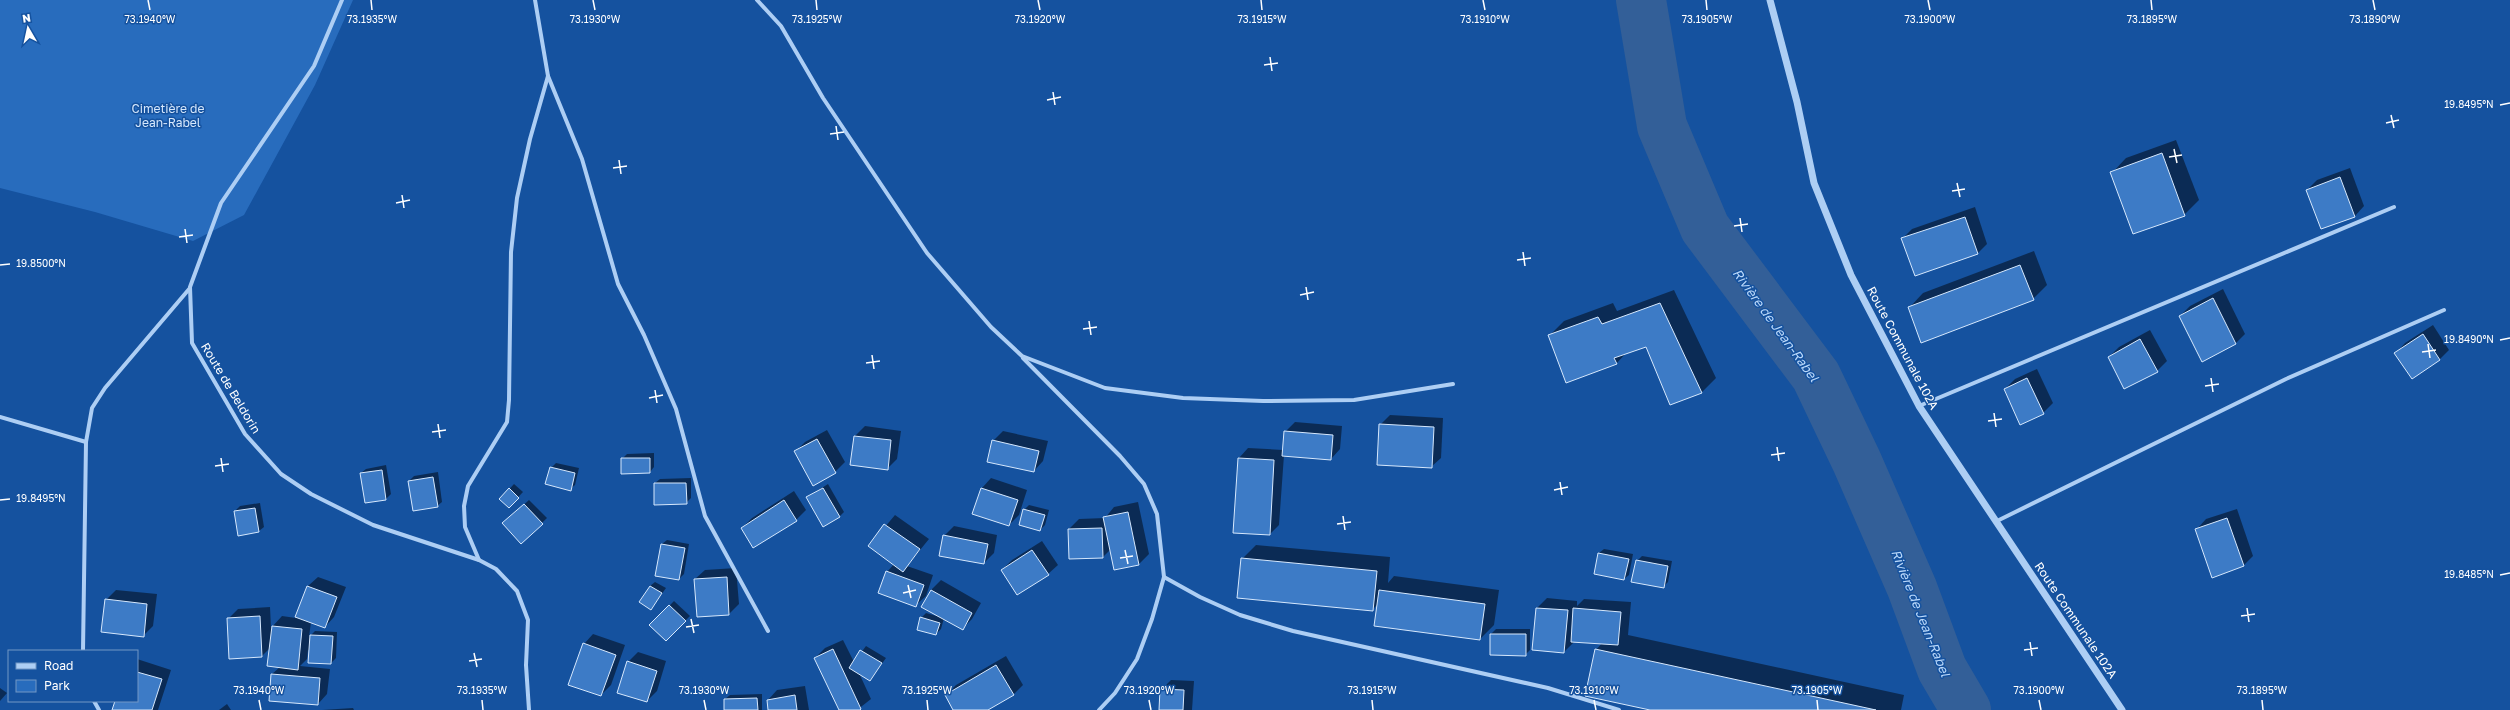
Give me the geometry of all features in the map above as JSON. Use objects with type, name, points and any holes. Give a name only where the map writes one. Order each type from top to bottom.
[{"type":"street","name":"Route de Beldorin","points":[[342,0],[314,66],[221,203],[190,288],[192,343],[245,434],[281,474],[311,494],[373,525],[479,560],[496,569],[517,591],[528,620],[526,665],[529,710]]},
{"type":"street","points":[[535,0],[548,76],[582,159],[618,284],[644,335],[676,409],[704,516],[768,631]]},
{"type":"street","points":[[757,0],[781,26],[823,98],[927,253],[991,328],[1022,356],[1120,456],[1144,484],[1157,514],[1164,577],[1152,619],[1137,659],[1115,694],[1099,710]]},
{"type":"street","name":"Route Communale 102A","points":[[1770,0],[1797,102],[1814,184],[1851,275],[1919,406],[2122,710]]},
{"type":"street","points":[[479,560],[465,527],[464,506],[468,486],[507,422],[510,400],[510,252],[517,198],[530,139],[548,76]]},
{"type":"street","points":[[1919,406],[2394,207]]},
{"type":"street","points":[[83,650],[86,442],[92,408],[105,388],[190,288]]},
{"type":"street","points":[[1997,521],[2286,379],[2444,310]]},
{"type":"street","points":[[1022,356],[1105,388],[1183,398],[1263,401],[1354,400],[1453,384]]},
{"type":"street","points":[[0,417],[86,442]]},
{"type":"street","points":[[1164,577],[1200,597],[1240,615],[1293,631],[1548,688],[1619,710]]},
{"type":"green space","name":"Cimetière de Jean-Rabel","points":[[0,0],[353,0],[315,85],[244,215],[193,241],[95,212],[0,188]]},
{"type":"building","points":[[2162,153],[2185,216],[2133,234],[2110,172]]},
{"type":"building","points":[[2340,177],[2355,217],[2321,229],[2306,190]]},
{"type":"building","points":[[1965,217],[1978,254],[1915,276],[1901,238]]},
{"type":"building","points":[[2020,265],[2034,300],[1921,343],[1908,307]]},
{"type":"building","points":[[2213,298],[2236,344],[2202,362],[2179,316]]},
{"type":"building","points":[[1660,303],[1702,393],[1670,405],[1646,347],[1614,358],[1617,364],[1566,383],[1548,335],[1598,317],[1602,324]]},
{"type":"building","points":[[2423,334],[2440,360],[2412,379],[2394,353]]},
{"type":"building","points":[[2140,339],[2158,372],[2124,389],[2108,357]]},
{"type":"building","points":[[2027,378],[2044,414],[2020,425],[2004,389]]},
{"type":"building","points":[[1379,424],[1434,427],[1432,468],[1377,465]]},
{"type":"building","points":[[1284,431],[1333,435],[1331,460],[1282,456]]},
{"type":"building","points":[[854,436],[891,440],[888,470],[850,465]]},
{"type":"building","points":[[817,439],[836,473],[813,486],[794,451]]},
{"type":"building","points":[[992,440],[1039,451],[1034,472],[987,462]]},
{"type":"building","points":[[621,458],[650,458],[650,473],[621,474]]},
{"type":"building","points":[[1238,458],[1274,460],[1270,535],[1233,533]]},
{"type":"building","points":[[550,467],[575,473],[571,491],[545,484]]},
{"type":"building","points":[[382,470],[386,500],[365,503],[360,473]]},
{"type":"building","points":[[433,477],[438,507],[413,511],[408,481]]},
{"type":"building","points":[[654,483],[686,483],[687,504],[654,505]]},
{"type":"building","points":[[509,488],[519,498],[509,508],[499,499]]},
{"type":"building","points":[[823,488],[840,517],[823,527],[806,497]]},
{"type":"building","points":[[981,488],[1018,500],[1009,526],[972,514]]},
{"type":"building","points":[[784,500],[797,521],[753,548],[741,528]]},
{"type":"building","points":[[524,504],[543,524],[521,544],[502,523]]},
{"type":"building","points":[[255,508],[259,532],[238,536],[234,511]]},
{"type":"building","points":[[1023,509],[1045,515],[1040,531],[1019,525]]},
{"type":"building","points":[[1128,512],[1139,565],[1114,570],[1103,517]]},
{"type":"building","points":[[2227,518],[2244,566],[2212,578],[2195,529]]},
{"type":"building","points":[[884,524],[920,549],[903,572],[868,546]]},
{"type":"building","points":[[1102,528],[1103,558],[1069,559],[1068,529]]},
{"type":"building","points":[[943,535],[988,544],[984,564],[939,556]]},
{"type":"building","points":[[661,544],[685,548],[679,580],[655,576]]},
{"type":"building","points":[[1032,550],[1049,575],[1017,595],[1001,570]]},
{"type":"building","points":[[1598,553],[1629,559],[1624,580],[1594,574]]},
{"type":"building","points":[[1241,558],[1377,571],[1373,611],[1237,598]]},
{"type":"building","points":[[1636,560],[1668,566],[1664,588],[1631,582]]},
{"type":"building","points":[[886,571],[924,585],[916,607],[878,593]]},
{"type":"building","points":[[727,577],[729,615],[697,617],[694,579]]},
{"type":"building","points":[[307,586],[337,597],[325,628],[295,617]]},
{"type":"building","points":[[650,586],[662,593],[651,610],[639,602]]},
{"type":"building","points":[[931,590],[972,613],[963,630],[921,607]]},
{"type":"building","points":[[1379,590],[1485,604],[1480,640],[1374,626]]},
{"type":"building","points":[[105,599],[147,604],[144,637],[101,632]]},
{"type":"building","points":[[669,605],[686,621],[666,641],[649,625]]},
{"type":"building","points":[[1536,608],[1568,610],[1564,653],[1532,650]]},
{"type":"building","points":[[1573,608],[1621,612],[1618,645],[1571,642]]},
{"type":"building","points":[[260,616],[262,657],[229,659],[227,618]]},
{"type":"building","points":[[920,617],[940,623],[936,635],[917,630]]},
{"type":"building","points":[[272,626],[302,629],[298,670],[267,666]]},
{"type":"building","points":[[1490,634],[1526,634],[1526,656],[1490,655]]},
{"type":"building","points":[[310,635],[333,636],[331,664],[308,663]]},
{"type":"building","points":[[583,643],[616,655],[601,696],[568,685]]},
{"type":"building","points":[[833,649],[861,709],[860,710],[839,710],[814,658]]},
{"type":"building","points":[[1595,649],[1876,710],[1650,710],[1585,696]]},
{"type":"building","points":[[860,650],[882,663],[870,681],[849,668]]},
{"type":"building","points":[[627,661],[657,671],[647,702],[617,693]]},
{"type":"building","points":[[996,665],[1014,695],[988,710],[953,710],[945,695]]},
{"type":"building","points":[[138,672],[162,679],[152,710],[112,710],[115,702],[138,702]]},
{"type":"building","points":[[271,674],[320,678],[318,705],[269,701]]},
{"type":"building","points":[[1160,689],[1184,690],[1183,710],[1159,710]]},
{"type":"building","points":[[795,695],[797,710],[768,710],[767,700]]},
{"type":"building","points":[[757,698],[758,710],[724,710],[724,699]]},
{"type":"waterway","name":"Rivière de Jean-Rabel","points":[[1641,0],[1662,126],[1705,228],[1816,376],[1857,462],[1912,588],[1942,669],[1966,710]]}]
